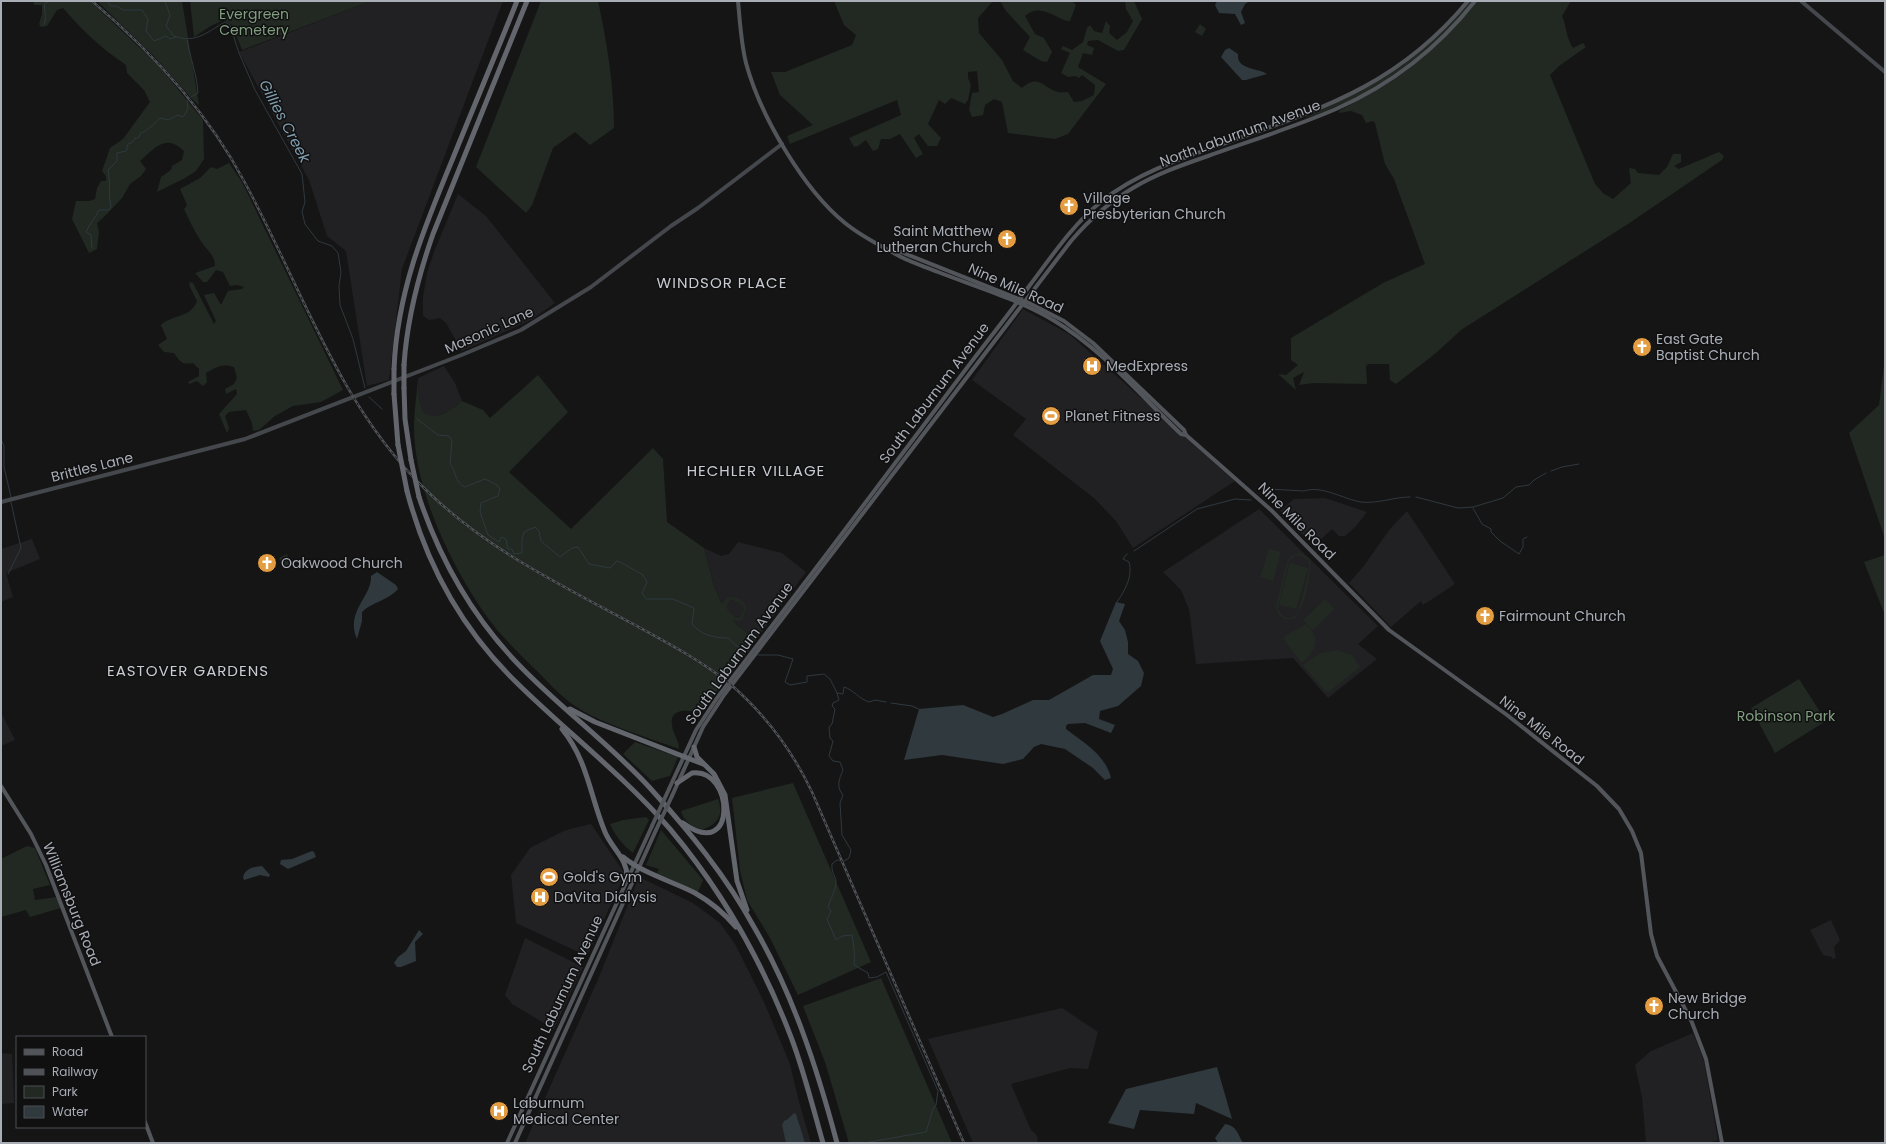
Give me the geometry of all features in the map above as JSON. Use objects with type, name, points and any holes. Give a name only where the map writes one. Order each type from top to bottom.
[{"type":"highway","points":[[517,1],[417,246],[400,310],[394,369],[394,394],[398,445],[407,491],[421,538],[441,581],[463,618],[483,645],[507,674],[629,786],[668,828],[719,894],[767,980],[792,1038],[824,1143]]},
{"type":"highway","points":[[528,1],[433,234],[423,262],[407,329],[404,365],[405,419],[411,460],[419,496],[439,549],[468,602],[511,656],[643,781],[678,819],[717,870],[753,924]]},
{"type":"highway","points":[[559,703],[584,717],[704,764]]},
{"type":"highway","points":[[553,717],[580,755],[606,834],[627,868],[628,878]]},
{"type":"highway","points":[[694,747],[697,757],[714,774],[725,795],[737,881],[753,924],[782,982],[801,1027],[814,1063],[837,1143]]},
{"type":"highway","points":[[677,783],[692,773],[701,773],[708,776],[719,790],[725,812],[719,827],[708,833],[695,831],[678,819]]},
{"type":"highway","points":[[619,854],[634,864],[705,899],[723,913],[743,935]]},
{"type":"main road","name":"Nine Mile Road","points":[[738,1],[743,48],[750,76],[759,101],[782,144],[804,177],[834,213],[862,236],[893,251],[901,257],[1024,303],[1058,318],[1089,339],[1184,430],[1186,435],[1271,510],[1389,630],[1507,715],[1597,786],[1619,809],[1632,831],[1641,853],[1651,934],[1657,956],[1691,1020],[1706,1059],[1722,1143]]},
{"type":"main road","name":"North Laburnum Avenue","points":[[1018,301],[1077,225],[1098,205],[1120,188],[1160,167],[1310,112],[1366,87],[1399,66],[1422,48],[1444,28],[1468,1]]},
{"type":"main road","name":"North Laburnum Avenue","points":[[1024,303],[1078,234],[1099,212],[1124,194],[1165,172],[1326,113],[1364,95],[1403,70],[1432,48],[1475,1]]},
{"type":"main road","points":[[1801,1],[1885,72]]},
{"type":"main road","name":"Masonic Lane","points":[[189,454],[245,439],[464,354],[521,330],[591,287],[623,261],[717,194],[782,144]]},
{"type":"main road","name":"South Laburnum Avenue","points":[[515,1143],[672,796],[699,725],[717,698],[1018,301]]},
{"type":"main road","name":"South Laburnum Avenue","points":[[507,1143],[669,789],[686,757],[694,747],[705,724],[728,690],[1024,303]]},
{"type":"main road","points":[[984,356],[982,351],[986,347],[986,342]]},
{"type":"main road","name":"Brittles Lane","points":[[1,502],[189,454]]},
{"type":"main road","name":"Williamsburg Road","points":[[1,786],[31,834],[46,865],[112,1036]]},
{"type":"main road","points":[[146,1125],[153,1143]]},
{"type":"shaded area","points":[[371,1],[503,1],[402,269],[389,380],[367,386],[346,251],[327,236],[309,180],[239,52]]},
{"type":"shaded area","points":[[458,194],[486,216],[555,303],[531,320],[462,351],[446,323],[440,318],[429,320],[423,316],[423,297],[427,273]]},
{"type":"shaded area","points":[[1023,309],[1069,334],[1235,481],[1133,548],[1116,521],[1095,499],[1013,435],[1026,419],[972,380]]},
{"type":"shaded area","points":[[444,366],[455,383],[462,401],[449,411],[438,416],[429,416],[423,413],[419,399],[418,378]]},
{"type":"shaded area","points":[[1325,498],[1367,512],[1356,526],[1345,536],[1339,536],[1332,529],[1314,546],[1280,511],[1294,499]]},
{"type":"shaded area","points":[[1259,509],[1378,626],[1358,644],[1377,659],[1328,698],[1293,658],[1196,664],[1189,609],[1181,590],[1163,572]]},
{"type":"shaded area","points":[[1407,511],[1455,584],[1423,605],[1421,601],[1391,627],[1349,583],[1363,567],[1390,529]]},
{"type":"shaded area","points":[[32,539],[40,559],[6,573],[13,597],[1,602],[1,549]]},
{"type":"shaded area","points":[[738,542],[782,553],[806,572],[756,640],[737,625],[724,608],[714,586],[704,548],[721,556],[729,554]]},
{"type":"shaded area","points":[[1,712],[15,740],[1,746]]},
{"type":"shaded area","points":[[591,824],[625,874],[587,956],[516,923],[511,875],[530,848],[566,830]]},
{"type":"shaded area","points":[[639,877],[693,903],[720,923],[735,944],[764,1002],[790,1064],[811,1143],[525,1143],[599,977]]},
{"type":"shaded area","points":[[1831,920],[1840,940],[1834,947],[1836,958],[1832,959],[1832,957],[1823,955],[1810,930]]},
{"type":"shaded area","points":[[525,938],[583,967],[554,1029],[512,1004],[505,995]]},
{"type":"shaded area","points":[[1062,1008],[1098,1032],[1088,1069],[1070,1068],[1011,1084],[1031,1130],[1038,1138],[1037,1143],[973,1143],[928,1039]]},
{"type":"shaded area","points":[[1693,1033],[1704,1061],[1718,1140],[1708,1143],[1646,1143],[1642,1097],[1635,1065],[1651,1051]]},
{"type":"shaded area","points":[[1,1053],[12,1054],[14,1103],[1,1104]]},
{"type":"green space","points":[[33,1],[90,1],[159,66],[203,120],[204,159],[196,171],[157,192],[161,177],[171,170],[172,166],[182,160],[184,151],[171,143],[160,144],[156,147],[140,161],[146,169],[141,176],[130,184],[122,198],[97,223],[99,232],[97,249],[89,253],[72,219],[76,201],[90,201],[95,199],[97,188],[101,181],[106,181],[106,176],[102,171],[110,148],[123,139],[150,102],[144,90],[127,73],[126,65],[93,39],[63,8],[57,10],[47,26],[41,27],[39,24],[42,14],[42,5],[34,5]]},
{"type":"green space","points":[[97,1],[182,1],[199,105],[154,56]]},
{"type":"green space","name":"Evergreen Cemetery","points":[[190,1],[371,1],[242,50],[232,25],[223,20],[194,37]]},
{"type":"green space","points":[[541,1],[598,1],[609,64],[613,96],[614,128],[590,145],[575,132],[553,148],[532,205],[526,213],[476,167]]},
{"type":"green space","points":[[834,1],[993,1],[978,18],[979,33],[1002,60],[1013,81],[1022,88],[1033,82],[1037,82],[1058,92],[1068,92],[1074,102],[1082,101],[1094,95],[1095,85],[1082,75],[1079,78],[1075,76],[1068,77],[1061,73],[1070,53],[1061,49],[1063,46],[1072,50],[1083,42],[1087,28],[1090,25],[1094,31],[1102,33],[1106,21],[1110,26],[1109,33],[1117,40],[1127,32],[1133,21],[1126,9],[1125,1],[1134,1],[1142,19],[1124,50],[1118,51],[1098,40],[1088,41],[1087,45],[1094,48],[1092,55],[1083,53],[1078,67],[1106,84],[1068,134],[1055,139],[1008,133],[1002,102],[994,99],[985,105],[983,115],[972,117],[969,110],[972,93],[979,92],[977,71],[968,72],[968,78],[971,85],[968,100],[965,104],[951,98],[945,104],[939,100],[928,124],[941,138],[937,146],[928,146],[919,134],[914,138],[923,154],[916,158],[900,134],[890,139],[881,139],[878,149],[873,151],[866,140],[854,147],[849,138],[901,115],[897,100],[790,144],[787,136],[813,125],[780,95],[771,72],[785,72],[852,45],[856,35],[844,25]]},
{"type":"green space","points":[[1000,1],[1072,1],[1076,5],[1070,21],[1037,10],[1025,16],[1035,34],[1044,38],[1052,52],[1047,62],[1041,61],[1023,50],[1030,37],[1006,11]]},
{"type":"green space","points":[[1470,1],[1474,1],[1444,33],[1394,75],[1357,97],[1321,113],[1305,118],[1361,91],[1403,65],[1445,29]]},
{"type":"green space","points":[[1477,1],[1571,1],[1562,16],[1569,40],[1573,48],[1583,43],[1586,47],[1559,66],[1550,75],[1595,184],[1603,193],[1613,199],[1631,183],[1629,168],[1635,169],[1638,173],[1659,175],[1667,167],[1673,154],[1681,154],[1681,162],[1674,166],[1679,169],[1719,152],[1724,156],[1722,160],[1628,224],[1461,330],[1436,353],[1396,384],[1390,380],[1389,364],[1368,364],[1366,366],[1367,384],[1314,383],[1299,385],[1304,372],[1293,378],[1296,390],[1278,374],[1286,375],[1298,365],[1291,360],[1291,338],[1383,283],[1425,264],[1394,179],[1385,164],[1375,123],[1373,121],[1366,123],[1362,115],[1351,111],[1339,113],[1339,111],[1359,100],[1414,64],[1447,35]]},
{"type":"green space","points":[[1200,24],[1206,29],[1202,36],[1195,32]]},
{"type":"green space","points":[[229,163],[242,182],[343,390],[321,402],[293,406],[275,416],[259,430],[253,431],[252,423],[246,410],[229,412],[225,416],[229,428],[227,433],[219,414],[237,394],[236,389],[226,394],[225,389],[234,384],[237,378],[234,367],[226,365],[220,366],[206,373],[207,382],[203,386],[197,381],[189,384],[188,382],[199,376],[199,369],[193,363],[186,364],[182,362],[174,353],[164,352],[158,345],[167,339],[161,325],[191,310],[197,301],[189,285],[190,282],[193,283],[214,324],[216,321],[204,295],[214,293],[221,305],[228,291],[242,289],[244,287],[237,285],[230,286],[223,272],[216,270],[207,282],[203,282],[195,273],[215,266],[215,262],[193,228],[184,209],[187,205],[180,189],[200,178],[211,167],[217,169]]},
{"type":"green space","points":[[1885,357],[1885,539],[1849,433],[1879,405]]},
{"type":"green space","points":[[538,375],[568,412],[509,472],[571,529],[653,448],[663,459],[667,522],[704,548],[714,586],[722,604],[727,598],[732,597],[745,604],[746,606],[743,619],[739,621],[733,620],[756,640],[700,713],[681,711],[674,715],[672,725],[679,749],[592,716],[568,701],[497,630],[485,614],[459,572],[436,525],[420,475],[414,427],[418,378],[419,399],[423,412],[428,415],[433,416],[444,414],[462,401],[483,410],[490,418]],"holes":[[[732,599],[743,605],[744,610],[740,618],[735,618],[727,609],[727,603]]]},
{"type":"green space","points":[[1269,549],[1281,552],[1273,581],[1260,577]]},
{"type":"green space","points":[[1300,553],[1309,558],[1310,571],[1307,590],[1301,608],[1294,619],[1285,619],[1278,614],[1276,606],[1287,562],[1292,555]],"holes":[[[1299,555],[1307,559],[1309,564],[1308,574],[1298,612],[1289,618],[1283,616],[1278,607],[1289,561],[1293,557]]]},
{"type":"green space","points":[[287,554],[291,564],[282,568],[279,558]]},
{"type":"green space","points":[[1885,555],[1885,615],[1864,562]]},
{"type":"green space","points":[[1290,563],[1308,568],[1296,609],[1279,605]]},
{"type":"green space","points":[[1325,599],[1334,609],[1313,630],[1303,620]]},
{"type":"green space","points":[[1306,624],[1314,634],[1315,644],[1311,653],[1302,663],[1284,640],[1285,636]]},
{"type":"green space","points":[[1337,650],[1352,655],[1360,667],[1329,692],[1325,691],[1303,665],[1321,653]]},
{"type":"green space","name":"Robinson Park","points":[[1799,679],[1826,721],[1775,753],[1751,708]]},
{"type":"green space","points":[[635,742],[678,757],[670,776],[652,781],[623,754]]},
{"type":"green space","points":[[793,783],[871,962],[798,995],[770,938],[747,900],[740,870],[732,798]]},
{"type":"green space","points":[[718,799],[720,814],[716,822],[708,828],[702,830],[695,827],[686,821],[682,815],[681,811]]},
{"type":"green space","points":[[646,817],[649,820],[633,853],[620,840],[610,824],[623,820]]},
{"type":"green space","points":[[661,830],[703,880],[698,892],[657,873],[659,869],[646,865]]},
{"type":"green space","points":[[27,846],[35,848],[50,885],[33,889],[35,900],[57,897],[61,908],[30,917],[26,910],[1,917],[1,859]]},
{"type":"green space","points":[[881,978],[952,1143],[849,1143],[825,1062],[803,1006]]},
{"type":"water","points":[[1217,1],[1250,1],[1245,4],[1241,12],[1245,23],[1241,25],[1235,14],[1219,13],[1215,5]]},
{"type":"water","points":[[1229,48],[1238,54],[1238,59],[1244,66],[1267,74],[1242,80],[1221,57],[1225,50]]},
{"type":"water","points":[[377,572],[396,585],[398,589],[390,596],[362,612],[362,621],[357,639],[354,629],[356,612],[368,591],[371,576]]},
{"type":"water","points":[[1116,602],[1125,604],[1119,621],[1125,630],[1128,642],[1128,654],[1138,661],[1144,673],[1141,686],[1118,706],[1100,711],[1099,719],[1115,725],[1111,733],[1085,723],[1068,724],[1066,726],[1066,729],[1087,744],[1099,756],[1104,762],[1111,778],[1105,780],[1093,768],[1065,749],[1041,744],[1034,747],[1023,759],[1003,764],[942,755],[904,760],[919,709],[963,705],[993,717],[1033,700],[1049,700],[1093,675],[1111,675],[1113,669],[1100,641]]},
{"type":"water","points":[[312,851],[316,857],[288,869],[280,864],[281,860],[292,859]]},
{"type":"water","points":[[262,866],[270,875],[269,877],[260,875],[244,880],[244,874],[248,870]]},
{"type":"water","points":[[419,930],[423,934],[415,942],[416,961],[401,967],[397,967],[394,963],[398,957],[406,951]]},
{"type":"water","points":[[1217,1067],[1232,1119],[1196,1103],[1194,1114],[1140,1110],[1134,1129],[1108,1123],[1126,1089]]},
{"type":"water","points":[[794,1113],[796,1114],[805,1143],[786,1143],[782,1125],[784,1121]]},
{"type":"water","points":[[1225,1124],[1234,1128],[1243,1143],[1218,1143],[1215,1138]]},
{"type":"waterway","points":[[44,24],[46,19],[45,3],[51,1]]},
{"type":"waterway","name":"Gillies Creek","points":[[107,1],[111,6],[116,6],[123,10],[142,10],[148,19],[146,31],[154,41],[166,36],[170,39],[176,37]]},
{"type":"waterway","name":"Gillies Creek","points":[[165,1],[170,15],[166,26],[174,36],[189,39],[195,38],[207,33],[225,22],[230,25],[239,53],[255,90],[302,174],[305,202],[302,212],[305,224],[318,241],[332,246],[338,253],[341,272],[339,286],[340,305],[353,339],[365,388]]},
{"type":"waterway","points":[[187,40],[198,93],[191,97]]},
{"type":"waterway","points":[[92,248],[91,235],[86,232],[99,210],[109,210],[111,207],[108,170],[117,161],[117,153],[126,151],[128,144],[133,142],[135,138],[138,138],[141,133],[151,127],[160,118],[168,120],[178,115],[183,117],[188,109],[187,100]]},
{"type":"waterway","name":"Gillies Creek","points":[[369,397],[382,409]]},
{"type":"waterway","name":"Gillies Creek","points":[[417,419],[438,435],[449,436],[452,441],[450,464],[454,470],[457,480],[461,485],[465,487],[485,479],[497,485],[500,489],[498,496],[481,503],[480,512],[488,535],[499,542],[501,537],[506,539],[508,549],[512,549],[514,554],[522,553],[522,540],[524,532],[535,527],[539,531],[541,541],[560,557],[572,548],[578,547],[589,564],[610,568],[617,561],[620,562],[643,575],[647,582],[642,593],[646,599],[673,599],[694,608],[692,624],[699,631],[708,635],[728,638],[739,648],[748,651]]},
{"type":"waterway","points":[[1,439],[4,446],[4,467],[11,497]]},
{"type":"waterway","points":[[1551,471],[1562,467],[1579,464]]},
{"type":"waterway","points":[[1416,497],[1458,508],[1473,507],[1503,498],[1516,487],[1529,485],[1534,480],[1546,473]]},
{"type":"waterway","points":[[1262,493],[1268,489],[1304,491],[1318,490],[1361,502],[1410,497]]},
{"type":"waterway","name":"Gillies Creek","points":[[1134,551],[1197,509],[1235,499],[1251,500]]},
{"type":"waterway","points":[[8,574],[21,548],[11,502]]},
{"type":"waterway","points":[[1473,508],[1482,524],[1491,529],[1491,532],[1500,541],[1519,554],[1523,547],[1523,539],[1527,537]]},
{"type":"waterway","name":"Gillies Creek","points":[[1117,602],[1129,578],[1129,562],[1123,559],[1127,554]]},
{"type":"waterway","name":"Gillies Creek","points":[[758,655],[778,655],[793,659],[785,682],[790,685],[807,682],[807,676],[824,674],[830,679],[837,693],[843,694],[844,687],[869,702],[875,700],[886,702]]},
{"type":"waterway","points":[[837,693],[839,700],[833,703],[832,706],[835,709],[832,724],[829,727],[830,738],[833,741],[829,756],[833,761],[840,762],[843,770],[839,783],[839,789],[843,795],[840,803],[842,835],[851,850],[849,858],[844,861],[837,860],[832,864],[836,885],[828,907],[831,911],[827,919],[836,940],[842,936],[852,935],[854,965],[868,973],[869,978],[877,977],[886,972],[938,1091],[936,1105],[933,1109],[926,1132],[864,1143]]},
{"type":"waterway","name":"Gillies Creek","points":[[891,703],[912,706],[919,709]]},
{"type":"railway","points":[[92,1],[157,62],[177,84],[213,131],[229,155],[265,221],[323,342],[344,381],[367,419],[394,455],[424,488],[472,529],[524,564],[660,638],[707,667],[729,683],[742,695],[776,733],[796,761],[812,792],[964,1143]]},
{"type":"place","name":"Village Presbyterian Church","points":[[1069,206]]},
{"type":"place","name":"Saint Matthew Lutheran Church","points":[[1007,239]]},
{"type":"place","name":"East Gate Baptist Church","points":[[1642,347]]},
{"type":"place","name":"MedExpress","points":[[1092,366]]},
{"type":"place","name":"Planet Fitness","points":[[1051,416]]},
{"type":"place","name":"Oakwood Church","points":[[267,563]]},
{"type":"place","name":"Fairmount Church","points":[[1485,616]]},
{"type":"place","name":"Gold's Gym","points":[[549,877]]},
{"type":"place","name":"DaVita Dialysis","points":[[540,897]]},
{"type":"place","name":"New Bridge Church","points":[[1654,1006]]},
{"type":"place","name":"Laburnum Medical Center","points":[[499,1111]]},
{"type":"district","name":"WINDSOR PLACE","points":[[722,282]]},
{"type":"district","name":"HECHLER VILLAGE","points":[[756,470]]},
{"type":"district","name":"EASTOVER GARDENS","points":[[188,670]]}]
